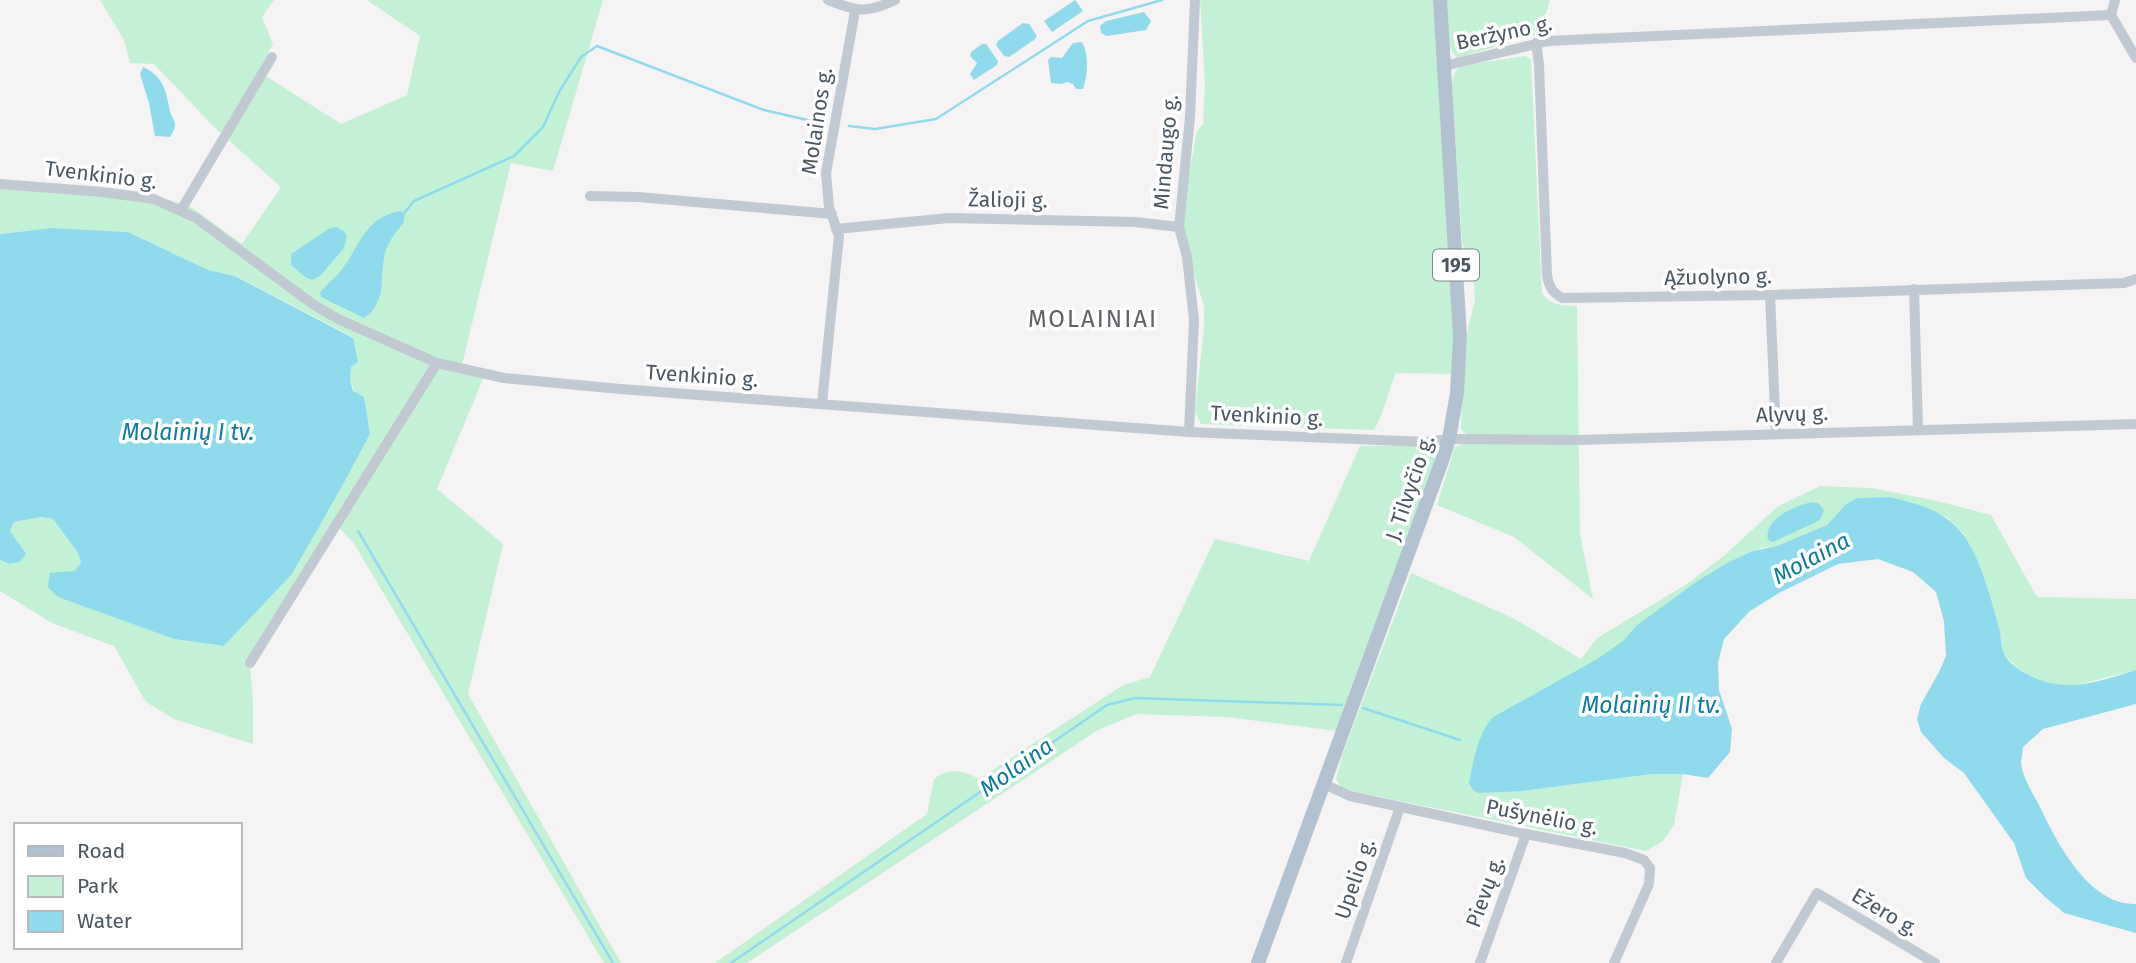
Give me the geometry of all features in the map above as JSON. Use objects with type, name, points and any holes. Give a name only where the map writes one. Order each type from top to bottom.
[{"type":"main road","name":"J. Tilvyčio g.","points":[[1258,963],[1420,526],[1449,439],[1458,384],[1460,337],[1440,0]]},
{"type":"street","points":[[828,0],[855,10],[872,8],[895,0]]},
{"type":"street","name":"Mindaugo g.","points":[[1189,432],[1194,320],[1187,257],[1179,228],[1190,117],[1195,0]]},
{"type":"street","points":[[2115,0],[2111,15],[2136,58]]},
{"type":"street","name":"Molainos g.","points":[[822,404],[839,236],[832,214],[826,173],[855,10]]},
{"type":"street","name":"Beržyno g.","points":[[1444,66],[1536,43],[1616,37],[2111,15]]},
{"type":"street","name":"Ąžuolyno g.","points":[[1536,43],[1547,275],[1549,286],[1563,298],[1770,295],[2124,283],[2136,279]]},
{"type":"street","points":[[181,210],[272,57]]},
{"type":"street","name":"Tvenkinio g.","points":[[0,184],[153,199],[196,218],[314,305],[362,330],[437,363],[504,378],[1189,432],[1427,442],[1449,439]]},
{"type":"street","points":[[590,196],[638,197],[832,214]]},
{"type":"street","name":"Žalioji g.","points":[[836,229],[949,218],[1135,222],[1179,228]]},
{"type":"street","points":[[1914,289],[1918,429]]},
{"type":"street","points":[[1770,295],[1776,434]]},
{"type":"street","points":[[250,663],[437,363]]},
{"type":"street","name":"Alyvų g.","points":[[1449,439],[1578,440],[2136,424]]},
{"type":"street","name":"Pušynėlio g.","points":[[1324,784],[1350,796],[1638,856],[1648,864],[1651,874],[1649,884],[1614,963]]},
{"type":"street","name":"Upelio g.","points":[[1346,963],[1400,807]]},
{"type":"street","name":"Pievų g.","points":[[1480,963],[1527,834]]},
{"type":"street","name":"Ežero g.","points":[[1776,963],[1816,894],[1935,963]]},
{"type":"green space","points":[[100,0],[274,0],[262,17],[273,44],[258,71],[341,124],[407,95],[420,36],[367,0],[603,0],[553,171],[511,163],[461,369],[485,374],[437,489],[503,544],[468,694],[621,963],[604,963],[353,542],[335,524],[250,663],[253,744],[174,719],[146,702],[114,646],[52,623],[0,591],[0,560],[9,564],[20,562],[25,554],[10,531],[14,522],[41,517],[53,519],[78,553],[81,563],[76,571],[122,620],[174,639],[224,646],[292,574],[370,434],[350,380],[353,337],[236,276],[208,270],[128,232],[52,228],[0,234],[0,184],[153,195],[191,207],[242,244],[281,187],[216,129],[154,64],[130,63],[124,40]]},
{"type":"green space","points":[[1200,0],[1433,0],[1454,374],[1396,373],[1374,430],[1201,424],[1195,411],[1204,306],[1179,227],[1197,131],[1203,124],[1205,84]]},
{"type":"green space","points":[[1447,0],[1550,0],[1539,34],[1457,58],[1448,39]]},
{"type":"green space","points":[[1525,56],[1531,59],[1542,293],[1553,303],[1577,306],[1580,534],[1593,599],[1514,537],[1437,505],[1455,447],[1467,443],[1475,436],[1466,434],[1461,429],[1468,328],[1475,300],[1474,285],[1462,242],[1452,83],[1460,66]]},
{"type":"green space","points":[[1425,445],[1434,451],[1435,461],[1337,731],[1227,717],[1136,714],[1098,730],[747,963],[715,963],[927,814],[934,779],[956,771],[979,779],[1123,685],[1150,677],[1215,539],[1309,561],[1360,446]]},
{"type":"green space","points":[[1820,486],[1871,488],[1991,515],[2037,597],[2136,599],[2136,670],[2069,687],[2037,680],[2016,667],[2004,654],[1995,612],[1981,571],[1963,533],[1948,518],[1890,497],[1857,498],[1846,504],[1827,525],[1777,546],[1760,548],[1597,659],[1493,717],[1522,791],[1652,774],[1683,774],[1674,825],[1663,841],[1646,851],[1351,791],[1341,787],[1336,779],[1343,753],[1411,573],[1515,619],[1581,659],[1597,638],[1687,584],[1726,554],[1777,507]]},
{"type":"water","points":[[1075,0],[1083,11],[1052,32],[1044,21]]},
{"type":"water","points":[[1144,12],[1151,21],[1146,30],[1107,36],[1101,33],[1100,26],[1106,21]]},
{"type":"water","points":[[1023,23],[1029,24],[1037,36],[1009,57],[1004,56],[996,45],[998,41]]},
{"type":"water","points":[[1082,42],[1087,65],[1083,89],[1076,89],[1073,84],[1067,82],[1051,83],[1048,60],[1051,57],[1062,58],[1073,43]]},
{"type":"water","points":[[986,44],[998,61],[997,65],[974,80],[970,74],[977,63],[970,56],[971,52]]},
{"type":"water","points":[[143,67],[158,78],[164,88],[175,124],[170,137],[155,136],[140,74]]},
{"type":"water","points":[[401,211],[404,222],[386,250],[380,296],[372,311],[364,318],[321,297],[320,293],[341,271],[372,225],[389,214]]},
{"type":"water","points":[[336,227],[344,231],[347,237],[344,248],[320,276],[312,280],[291,265],[291,254],[330,228]]},
{"type":"water","name":"Molainių I tv.","points":[[52,228],[128,232],[208,270],[235,276],[353,338],[358,362],[351,367],[350,380],[353,391],[364,397],[370,434],[292,574],[224,646],[174,639],[58,597],[48,587],[50,573],[75,571],[81,563],[78,553],[53,519],[41,517],[14,522],[10,531],[26,554],[20,562],[9,564],[0,560],[0,234]]},
{"type":"water","name":"Molainių II tv.","points":[[1890,497],[1919,505],[1946,518],[1968,541],[1985,579],[2003,651],[2017,668],[2037,679],[2065,685],[2093,682],[2136,670],[2136,704],[2043,729],[2023,747],[2021,763],[2030,789],[2075,868],[2103,894],[2118,901],[2136,904],[2136,933],[2064,913],[2045,897],[2026,878],[2014,843],[1964,773],[1944,758],[1921,732],[1917,719],[1921,704],[1946,656],[1944,621],[1936,592],[1913,572],[1878,559],[1838,564],[1781,592],[1750,611],[1724,639],[1718,663],[1719,690],[1732,729],[1730,752],[1708,778],[1683,774],[1652,774],[1522,791],[1479,793],[1473,790],[1469,783],[1474,757],[1483,731],[1493,717],[1597,659],[1623,641],[1636,626],[1727,563],[1827,525],[1846,504],[1857,498]]},
{"type":"water","points":[[1812,502],[1818,503],[1824,510],[1820,520],[1773,542],[1768,540],[1768,532],[1776,519],[1790,510]]},
{"type":"waterway","points":[[849,126],[875,129],[936,119],[1088,21],[1162,0]]},
{"type":"waterway","points":[[402,216],[414,201],[514,156],[543,127],[559,92],[581,57],[597,46],[764,110],[825,124]]},
{"type":"waterway","points":[[358,531],[613,963]]},
{"type":"waterway","name":"Molaina","points":[[731,963],[1107,705],[1135,698],[1342,705]]},
{"type":"waterway","name":"Molaina","points":[[1363,708],[1460,740]]},
{"type":"district","name":"MOLAINIAI","points":[[1093,319]]}]
